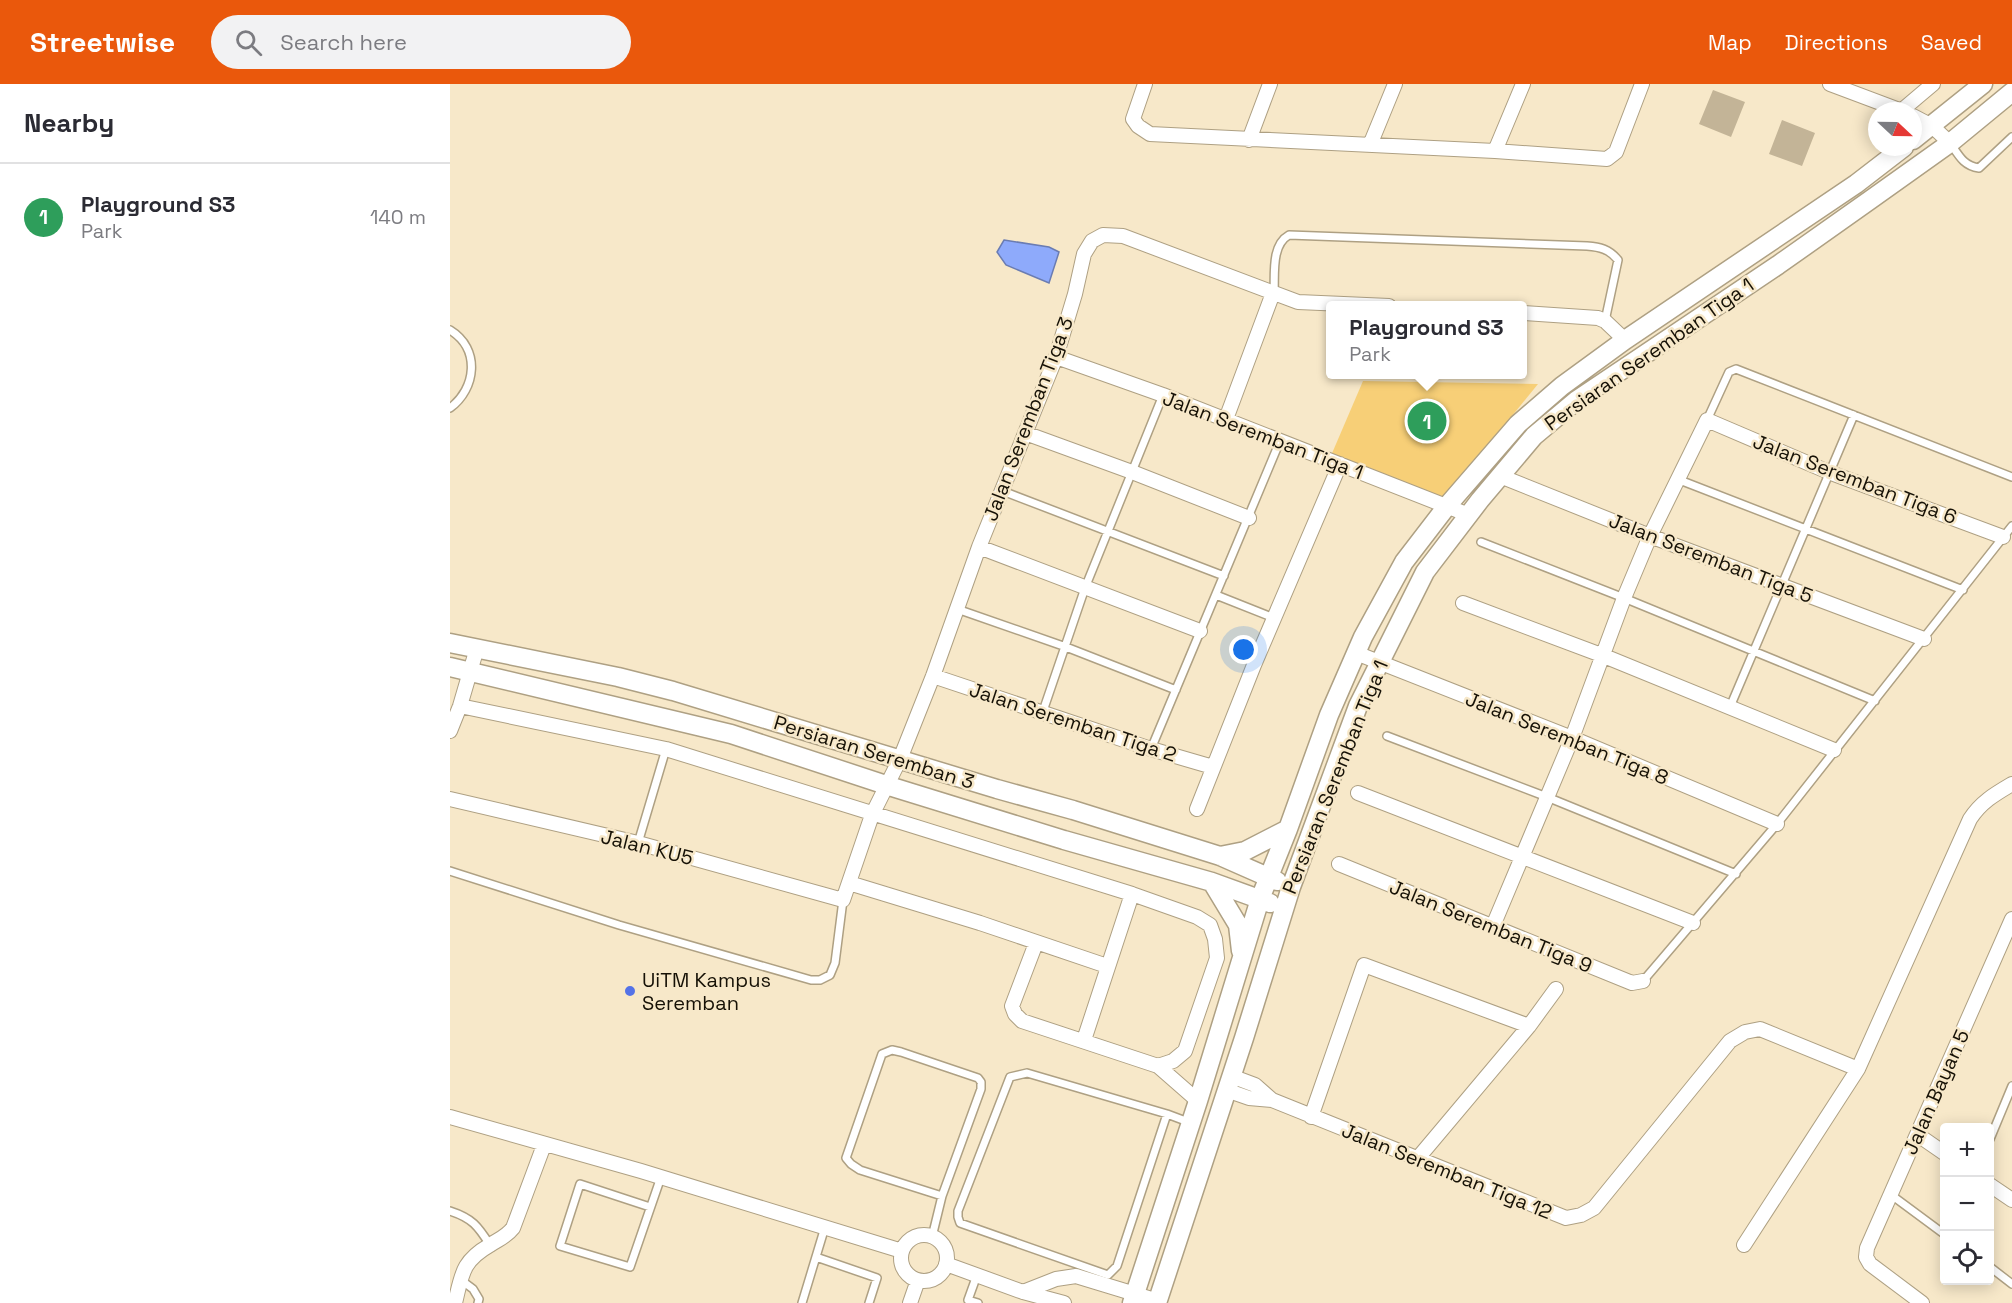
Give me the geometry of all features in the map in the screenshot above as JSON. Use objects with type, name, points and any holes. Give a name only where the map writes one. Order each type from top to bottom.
[{"type":"main road","points":[[1922,133],[1983,84]]},
{"type":"main road","name":"Persiaran Seremban Tiga 1","points":[[1157,1302],[1291,886],[1358,706],[1425,572],[1534,436],[1577,400],[1778,265],[1950,143],[2012,92]]},
{"type":"main road","name":"Persiaran Seremban Tiga 1","points":[[1133,1299],[1268,877],[1288,829],[1329,715],[1356,653],[1404,562],[1447,506],[1518,424],[1562,386],[1625,340],[1856,184],[1892,156]]},
{"type":"main road","name":"Persiaran Seremban 3","points":[[450,643],[618,677],[673,691],[1220,856],[1291,886]]},
{"type":"main road","name":"Persiaran Seremban 3","points":[[450,667],[731,734],[1064,840],[1212,882],[1283,908]]},
{"type":"main road","points":[[610,704],[618,677]]},
{"type":"main road","points":[[1220,856],[1245,851],[1288,829]]},
{"type":"main road","points":[[1212,882],[1238,925],[1242,956]]},
{"type":"street","points":[[1145,84],[1133,119],[1138,126],[1150,134],[1495,151],[1607,159],[1616,152],[1642,84]]},
{"type":"street","points":[[1249,140],[1270,84]]},
{"type":"street","points":[[1370,145],[1395,84]]},
{"type":"street","points":[[1495,151],[1523,84]]},
{"type":"street","points":[[1830,84],[1878,102]]},
{"type":"street","points":[[1912,102],[1933,84]]},
{"type":"street","points":[[1922,121],[1932,126],[1950,143]]},
{"type":"street","name":"Jalan Seremban Tiga 3","points":[[843,900],[872,815],[889,786],[900,759],[933,676],[1000,490],[1056,357],[1075,294],[1084,254],[1092,241],[1103,235],[1123,236],[1298,302],[1326,303]]},
{"type":"street","points":[[1226,419],[1274,293]]},
{"type":"street","points":[[1527,313],[1585,316],[1605,321],[1625,340]]},
{"type":"street","name":"Jalan Seremban Tiga 1","points":[[1056,357],[1226,419],[1470,515]]},
{"type":"street","points":[[1493,926],[1572,738],[1624,598],[1650,536],[1707,420]]},
{"type":"street","name":"Jalan Seremban Tiga 6","points":[[1707,420],[1831,473],[2008,531]]},
{"type":"street","points":[[1025,433],[1249,518]]},
{"type":"street","points":[[1197,809],[1274,618],[1340,464]]},
{"type":"street","name":"Jalan Seremban Tiga 5","points":[[1500,476],[1650,536],[1924,639]]},
{"type":"street","points":[[979,547],[1200,631]]},
{"type":"street","points":[[1463,603],[1604,656],[1834,750]]},
{"type":"street","points":[[450,731],[477,648]]},
{"type":"street","name":"Jalan Seremban Tiga 8","points":[[1356,653],[1572,738],[1777,824]]},
{"type":"street","name":"Jalan Seremban Tiga 2","points":[[933,676],[1042,714],[1213,767]]},
{"type":"street","points":[[460,706],[666,749],[872,815],[1132,894],[1197,917],[1210,925],[1215,939],[1217,958],[1185,1051],[1173,1061],[1158,1066]]},
{"type":"street","points":[[1744,1245],[1858,1069],[1970,819],[1986,800],[2012,784]]},
{"type":"street","points":[[1358,792],[1693,923]]},
{"type":"street","name":"Jalan KU5","points":[[450,800],[638,843],[843,900]]},
{"type":"street","name":"Jalan Seremban Tiga 9","points":[[1339,864],[1632,983],[1643,981]]},
{"type":"street","points":[[849,883],[1107,966]]},
{"type":"street","points":[[1084,1040],[1132,894]]},
{"type":"street","name":"Jalan Bayan 5","points":[[1922,1303],[1870,1264],[1866,1257],[1867,1248],[2010,928]]},
{"type":"street","points":[[1036,943],[1012,1006],[1015,1014],[1022,1021],[1158,1066],[1198,1101]]},
{"type":"street","points":[[1311,1116],[1364,965],[1529,1026]]},
{"type":"street","points":[[1418,1158],[1529,1026],[1556,989]]},
{"type":"street","name":"Jalan Seremban Tiga 12","points":[[1229,1083],[1255,1085],[1272,1100],[1566,1218],[1581,1215],[1594,1208],[1730,1041],[1745,1032],[1760,1029],[1858,1069]]},
{"type":"street","points":[[450,1117],[661,1177],[902,1251]]},
{"type":"street","points":[[1918,1135],[1940,1151]]},
{"type":"street","points":[[455,1303],[461,1280],[471,1257],[507,1236],[513,1228],[544,1145]]},
{"type":"street","points":[[1994,1188],[2012,1200]]},
{"type":"street","points":[[919,1236],[932,1237],[945,1249],[946,1264],[938,1276],[925,1281],[918,1280],[911,1277],[902,1266],[902,1251],[912,1239],[919,1236]]},
{"type":"street","points":[[946,1264],[1023,1292],[1064,1303]]},
{"type":"street","points":[[1023,1292],[1056,1280],[1076,1276],[1133,1299],[1157,1302]]},
{"type":"street","points":[[910,1303],[918,1280]]},
{"type":"lane","points":[[1950,143],[1962,161],[1971,167],[1979,168],[2012,137]]},
{"type":"lane","points":[[1274,293],[1277,250],[1281,239],[1289,235],[1587,246],[1602,248],[1618,260],[1605,321]]},
{"type":"lane","points":[[450,330],[468,349],[472,361],[472,377],[465,394],[450,408]]},
{"type":"lane","points":[[1707,420],[1723,381],[1729,372],[1736,369],[2012,477]]},
{"type":"lane","points":[[1042,714],[1107,530],[1163,395]]},
{"type":"lane","points":[[1730,707],[1854,415]]},
{"type":"lane","points":[[1151,749],[1280,441]]},
{"type":"lane","points":[[1677,478],[1963,590]]},
{"type":"lane","points":[[1000,490],[1224,576]]},
{"type":"lane","points":[[1643,981],[1777,824],[2008,531]]},
{"type":"lane","points":[[1481,542],[1875,701]]},
{"type":"lane","points":[[1216,595],[1274,618]]},
{"type":"lane","points":[[957,609],[1066,646],[1176,690]]},
{"type":"lane","points":[[1387,736],[1547,797],[1736,874]]},
{"type":"lane","points":[[638,843],[666,749]]},
{"type":"lane","points":[[450,871],[620,925],[811,980],[820,980],[830,975],[835,963],[843,900]]},
{"type":"lane","points":[[932,1237],[942,1196],[981,1089],[981,1082],[978,1078],[892,1050],[882,1054],[846,1158],[860,1170],[942,1196]]},
{"type":"lane","points":[[1167,1114],[1113,1273],[1108,1275],[960,1224],[958,1211],[1010,1077],[1027,1073],[1167,1114],[1191,1123]]},
{"type":"lane","points":[[1994,1127],[2012,1086]]},
{"type":"lane","points":[[650,1207],[580,1184],[560,1246],[630,1267],[661,1177]]},
{"type":"lane","points":[[1890,1194],[1940,1231]]},
{"type":"lane","points":[[450,1211],[462,1215],[477,1225],[490,1245]]},
{"type":"lane","points":[[802,1303],[825,1227]]},
{"type":"lane","points":[[816,1257],[877,1278],[869,1303]]},
{"type":"lane","points":[[1994,1271],[2012,1284]]},
{"type":"lane","points":[[977,1275],[968,1299],[978,1303]]},
{"type":"lane","points":[[461,1280],[473,1289],[479,1299],[478,1303]]},
{"type":"shaded area","points":[[1363,381],[1538,384],[1444,499],[1330,458]]},
{"type":"water","points":[[1004,240],[1049,247],[1059,252],[1049,283],[1006,265],[997,252]]},
{"type":"building","points":[[1713,90],[1745,102],[1731,137],[1699,124]]},
{"type":"building","points":[[1782,120],[1815,133],[1802,166],[1769,154]]},
{"type":"place","name":"Playground S3","points":[[1427,421]]},
{"type":"place","name":"UiTM Kampus Seremban","points":[[630,991]]}]
